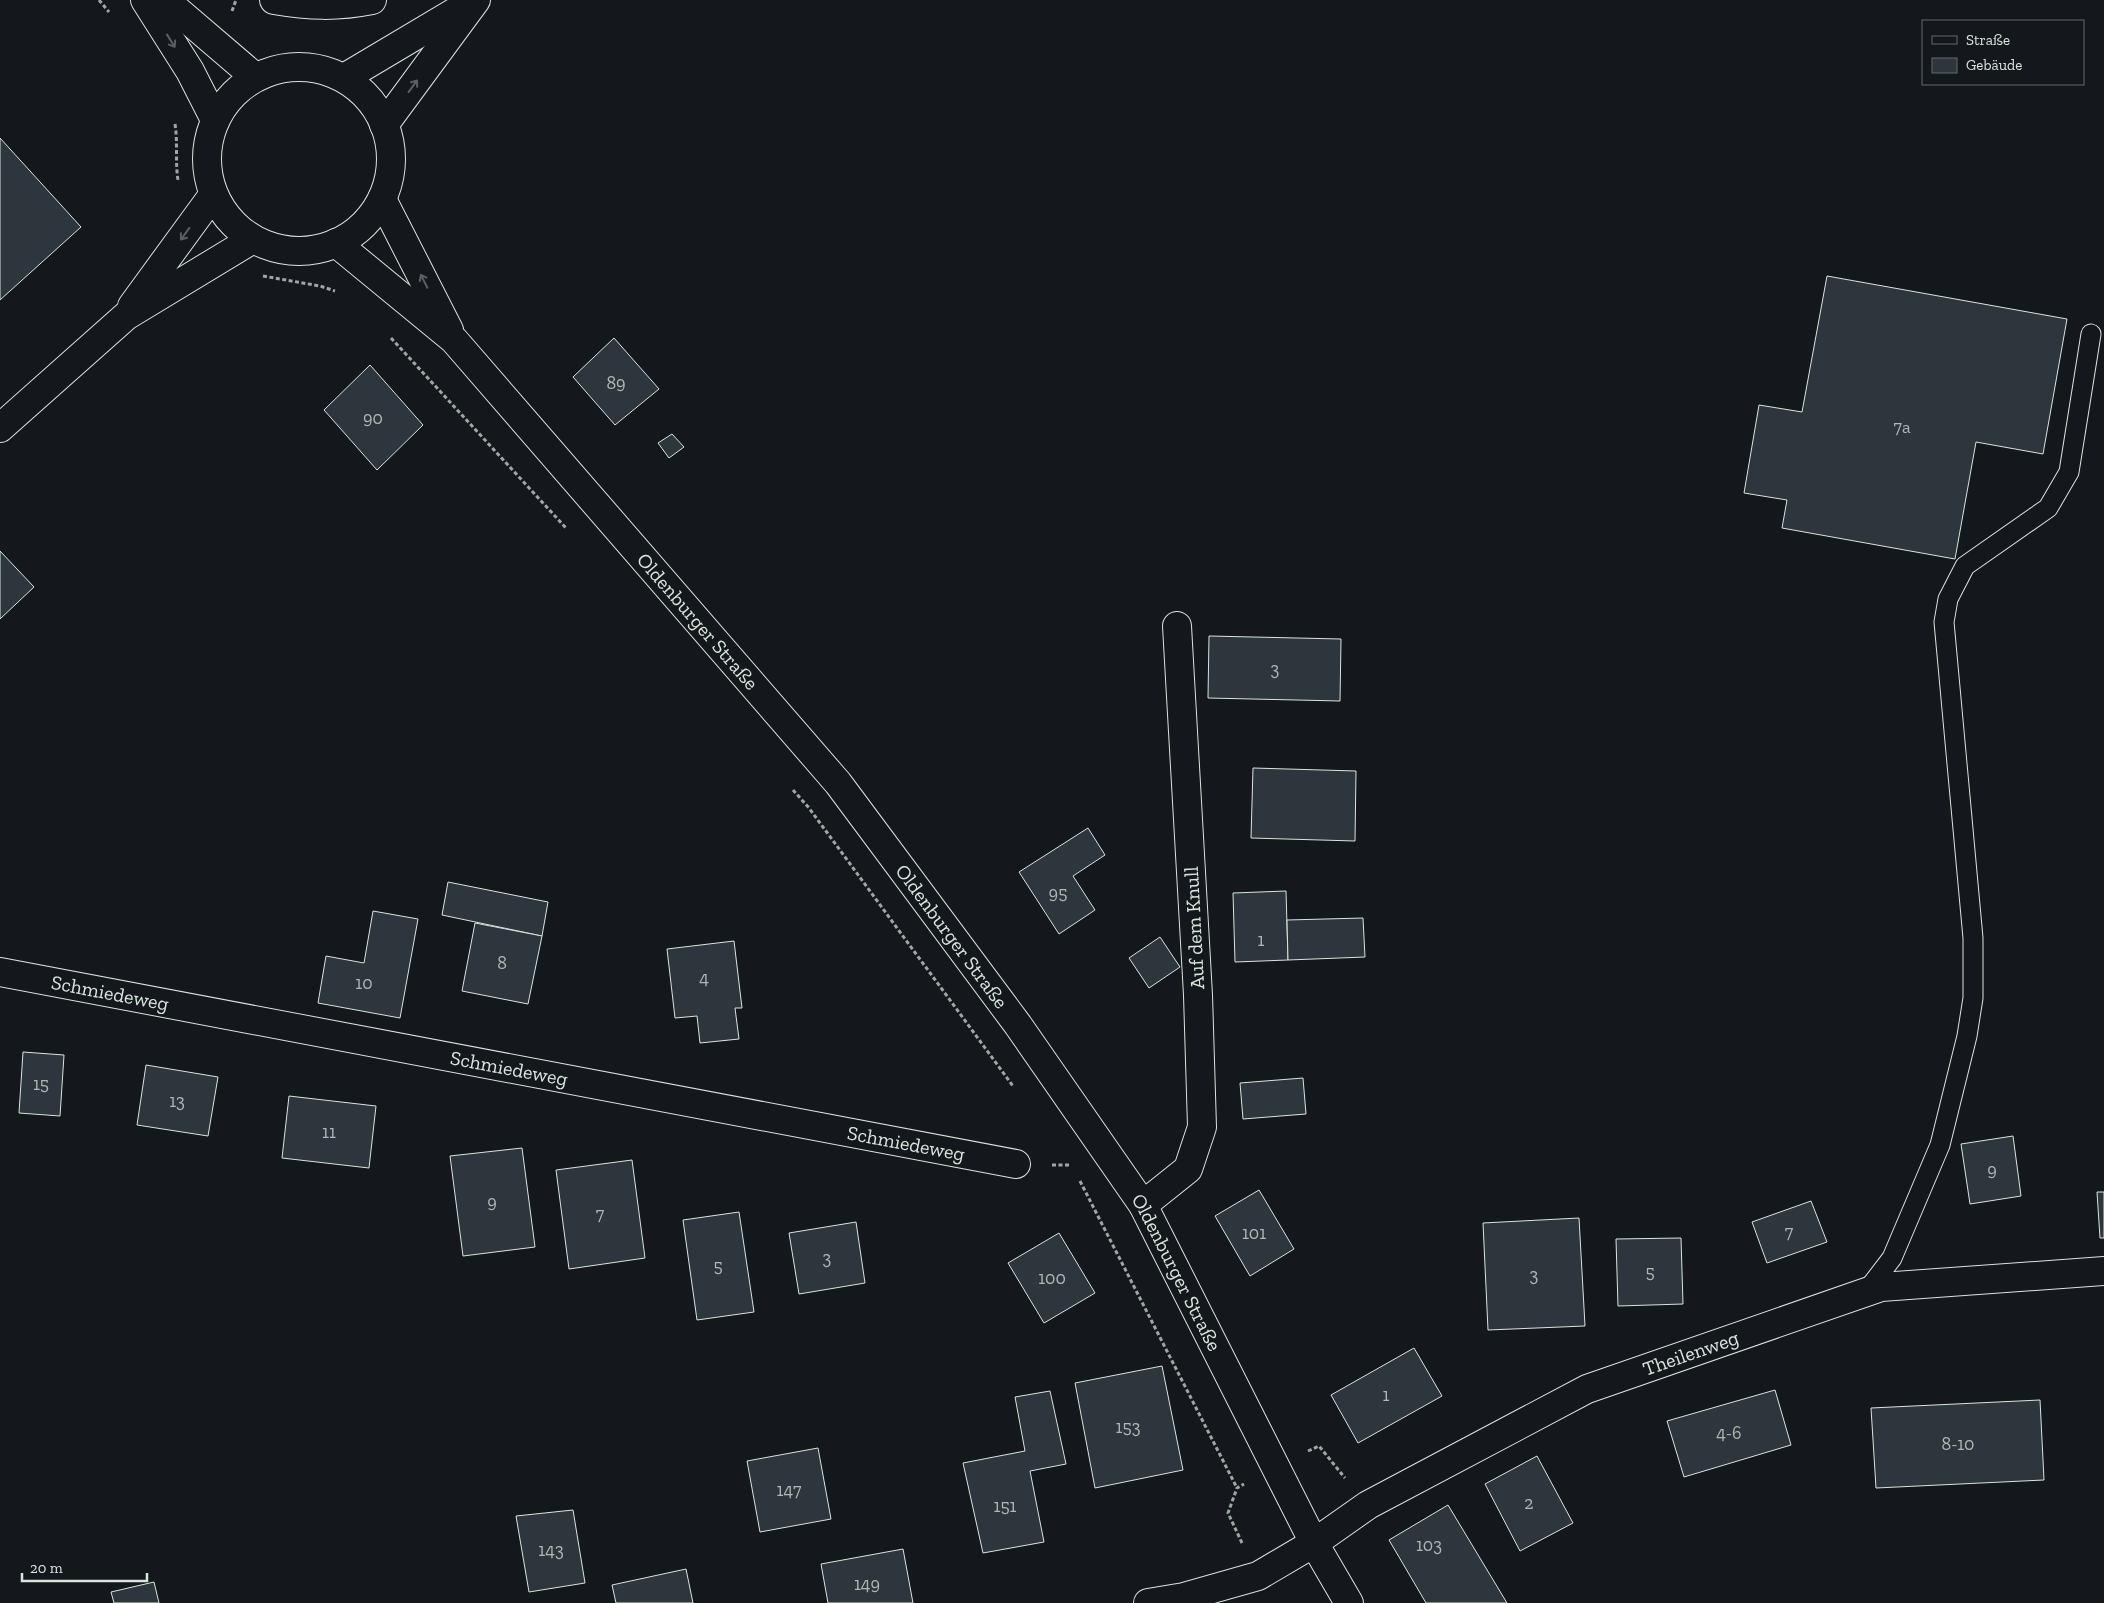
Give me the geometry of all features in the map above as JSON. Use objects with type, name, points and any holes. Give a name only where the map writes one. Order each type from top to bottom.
[{"type":"street","points":[[145,0],[190,71],[214,120]]},
{"type":"street","points":[[165,0],[255,77]]},
{"type":"street","points":[[274,0],[304,5],[344,6],[372,0]]},
{"type":"street","points":[[344,78],[476,0]]},
{"type":"street","points":[[384,125],[476,0]]},
{"type":"street","points":[[284,68],[315,68],[344,78],[368,98],[384,125],[391,150],[390,175],[382,198],[366,222],[355,232],[336,243],[309,251],[280,250],[253,239],[229,220],[213,195],[206,170],[207,144],[214,120],[231,95],[255,77],[284,68]]},
{"type":"street","points":[[126,316],[213,195]]},
{"type":"street","name":"Oldenburger Straße","points":[[382,198],[454,340]]},
{"type":"street","points":[[0,428],[126,316],[253,239]]},
{"type":"street","name":"Oldenburger Straße","points":[[336,243],[454,340],[838,783],[1018,1025],[1142,1205],[1314,1543],[1349,1603]]},
{"type":"street","name":"Auf dem Knull","points":[[1142,1205],[1188,1169],[1202,1127],[1198,994],[1177,626]]},
{"type":"street","name":"Schmiedeweg","points":[[0,972],[1016,1164]]},
{"type":"street","name":"Theilenweg","points":[[1148,1603],[1184,1596],[1258,1576],[1314,1543],[1368,1505],[1587,1389],[1866,1292],[1881,1287],[2104,1271]]},
{"type":"lane","points":[[1866,1292],[1892,1258],[1940,1145],[1967,1036],[1973,998],[1974,938],[1944,622],[1948,599],[1965,566],[2048,508],[2069,472],[2091,334]]},
{"type":"path","points":[[388,335],[569,532]]},
{"type":"path","points":[[789,786],[809,808],[1019,1094]]},
{"type":"path","points":[[1066,1157],[1072,1165],[1237,1488],[1228,1513],[1258,1576]]},
{"type":"building","points":[[0,138],[81,227],[0,300]]},
{"type":"building","points":[[1827,276],[2067,319],[2043,454],[1976,442],[1955,559],[1782,528],[1787,500],[1744,493],[1759,405],[1802,412]]},
{"type":"building","points":[[614,338],[659,389],[615,425],[573,377]]},
{"type":"building","points":[[370,365],[423,425],[377,470],[324,410]]},
{"type":"building","points":[[672,434],[684,447],[669,458],[658,443]]},
{"type":"building","points":[[0,551],[34,587],[0,619]]},
{"type":"building","points":[[1209,636],[1341,639],[1340,701],[1208,698]]},
{"type":"building","points":[[1253,768],[1356,771],[1355,841],[1251,838]]},
{"type":"building","points":[[1088,828],[1105,855],[1073,876],[1095,910],[1059,934],[1019,872]]},
{"type":"building","points":[[448,882],[548,902],[542,936],[442,915]]},
{"type":"building","points":[[1286,891],[1288,960],[1235,962],[1233,893]]},
{"type":"building","points":[[373,911],[418,919],[400,1018],[318,1003],[326,956],[364,963]]},
{"type":"building","points":[[1363,918],[1365,957],[1288,960],[1287,920]]},
{"type":"building","points":[[475,923],[542,936],[528,1004],[462,991]]},
{"type":"building","points":[[1160,937],[1180,967],[1149,988],[1129,958]]},
{"type":"building","points":[[734,941],[742,1008],[735,1008],[739,1039],[700,1043],[697,1016],[675,1018],[667,949]]},
{"type":"building","points":[[23,1052],[64,1055],[60,1116],[19,1113]]},
{"type":"building","points":[[146,1065],[218,1077],[208,1136],[137,1125]]},
{"type":"building","points":[[1303,1078],[1306,1114],[1243,1119],[1240,1083]]},
{"type":"building","points":[[289,1096],[376,1106],[369,1168],[282,1158]]},
{"type":"building","points":[[2013,1136],[2021,1196],[1970,1204],[1961,1144]]},
{"type":"building","points":[[522,1148],[535,1247],[463,1256],[450,1156]]},
{"type":"building","points":[[632,1160],[645,1258],[569,1269],[556,1170]]},
{"type":"building","points":[[1259,1190],[1294,1249],[1250,1276],[1215,1216]]},
{"type":"building","points":[[2097,1192],[2104,1192],[2104,1238],[2100,1238]]},
{"type":"building","points":[[1811,1201],[1827,1242],[1767,1263],[1752,1222]]},
{"type":"building","points":[[739,1212],[754,1312],[697,1320],[683,1220]]},
{"type":"building","points":[[1579,1218],[1585,1326],[1488,1330],[1483,1223]]},
{"type":"building","points":[[856,1222],[865,1283],[799,1294],[789,1233]]},
{"type":"building","points":[[1059,1233],[1095,1293],[1044,1323],[1008,1263]]},
{"type":"building","points":[[1681,1238],[1683,1304],[1618,1306],[1616,1239]]},
{"type":"building","points":[[1414,1348],[1442,1396],[1358,1443],[1331,1395]]},
{"type":"building","points":[[1162,1366],[1183,1470],[1095,1488],[1075,1383]]},
{"type":"building","points":[[1775,1390],[1791,1445],[1684,1477],[1667,1421]]},
{"type":"building","points":[[1050,1391],[1066,1464],[1030,1471],[1044,1542],[983,1553],[963,1463],[1025,1451],[1015,1397]]},
{"type":"building","points":[[2040,1400],[2044,1480],[1876,1488],[1871,1408]]},
{"type":"building","points":[[818,1448],[831,1519],[760,1532],[747,1461]]},
{"type":"building","points":[[1537,1456],[1573,1523],[1520,1551],[1485,1484]]},
{"type":"building","points":[[1448,1505],[1507,1603],[1426,1603],[1389,1540]]},
{"type":"building","points":[[573,1510],[585,1583],[529,1592],[516,1516]]},
{"type":"building","points":[[903,1549],[913,1603],[828,1603],[821,1564]]},
{"type":"building","points":[[686,1569],[693,1603],[616,1603],[612,1585]]},
{"type":"building","points":[[154,1582],[159,1603],[114,1603],[111,1592]]}]
